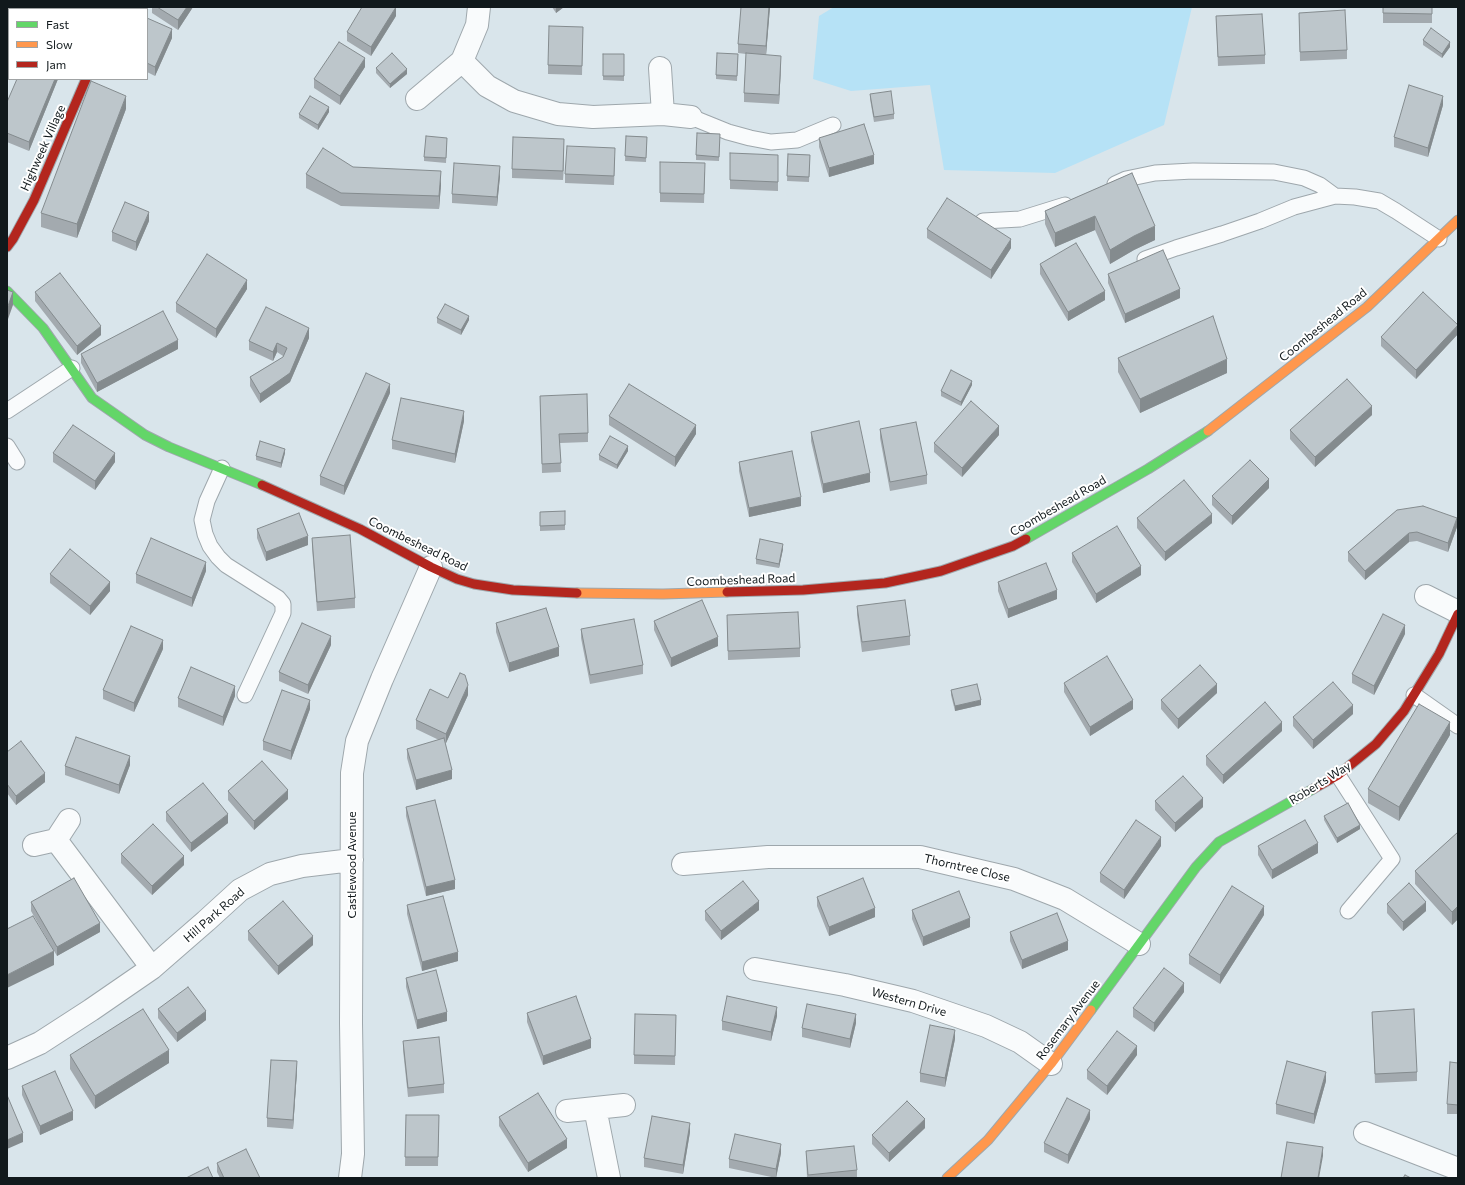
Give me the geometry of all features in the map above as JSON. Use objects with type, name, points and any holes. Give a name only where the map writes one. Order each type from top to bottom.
[{"type":"street","points":[[417,99],[462,61],[477,25],[479,7]]},
{"type":"street","points":[[462,61],[488,86],[514,101],[558,114],[593,117],[663,114],[691,116]]},
{"type":"street","points":[[660,68],[663,114]]},
{"type":"street","name":"Highweek Village","points":[[7,247],[13,239],[34,200],[86,80]]},
{"type":"street","name":"Coombeshead Road","points":[[7,291],[43,328],[92,398],[145,435],[169,447],[222,468],[360,529],[431,567],[457,579],[474,584],[513,590],[579,593],[663,594],[803,590],[885,583],[941,571],[1013,546],[1148,469],[1211,429],[1367,306],[1458,220]]},
{"type":"street","name":"Castlewood Avenue","points":[[350,1178],[353,1154],[351,1023],[352,773],[357,741],[382,679],[431,567]]},
{"type":"street","name":"Roberts Way","points":[[1196,867],[1219,842],[1338,775],[1376,744],[1404,711],[1439,654],[1458,613],[1426,596]]},
{"type":"street","points":[[34,845],[56,840],[69,820]]},
{"type":"street","points":[[56,840],[152,968]]},
{"type":"street","name":"Thorntree Close","points":[[683,864],[768,857],[920,857],[1014,879],[1065,899],[1139,944]]},
{"type":"street","name":"Hill Park Road","points":[[7,1058],[40,1043],[152,968],[240,890],[270,874],[302,866],[352,860]]},
{"type":"street","name":"Rosemary Avenue","points":[[947,1178],[988,1140],[1051,1064],[1196,867]]},
{"type":"street","name":"Western Drive","points":[[754,970],[845,985],[913,1001],[986,1026],[1020,1042],[1051,1064]]},
{"type":"street","points":[[567,1111],[624,1105]]},
{"type":"street","points":[[595,1108],[609,1178]]},
{"type":"street","points":[[1364,1133],[1458,1169]]},
{"type":"lane","points":[[691,116],[728,132],[771,142],[797,140],[833,125]]},
{"type":"lane","points":[[1104,188],[1126,179],[1155,173],[1194,171],[1274,172],[1304,178],[1320,185],[1335,196]]},
{"type":"lane","points":[[1129,265],[1254,223],[1294,207],[1335,196],[1355,197],[1379,201],[1439,239]]},
{"type":"lane","points":[[983,221],[1020,219],[1058,208],[1077,200]]},
{"type":"lane","points":[[7,411],[72,368]]},
{"type":"lane","points":[[7,446],[17,462]]},
{"type":"lane","points":[[222,468],[207,501],[202,520],[205,534],[210,546],[218,557],[226,564],[278,598],[283,604],[283,613],[246,695]]},
{"type":"lane","points":[[1414,695],[1458,726]]},
{"type":"lane","points":[[1338,775],[1392,859],[1348,911]]},
{"type":"shaded area","points":[[834,7],[1192,7],[1164,125],[1055,173],[944,170],[930,85],[851,91],[813,79],[819,16]]},
{"type":"building","points":[[157,7],[187,7],[178,20]]},
{"type":"building","points":[[362,7],[396,7],[371,47],[347,32]]},
{"type":"building","points":[[741,7],[769,7],[766,46],[738,44]]},
{"type":"building","points":[[1383,7],[1432,7],[1432,14],[1383,13]]},
{"type":"building","points":[[1345,10],[1347,50],[1300,52],[1299,13]]},
{"type":"building","points":[[1262,14],[1265,55],[1218,57],[1216,16]]},
{"type":"building","points":[[148,18],[172,29],[155,67],[148,64]]},
{"type":"building","points":[[7,26],[8,44],[7,46]]},
{"type":"building","points":[[549,26],[583,27],[582,66],[548,65]]},
{"type":"building","points":[[1431,28],[1450,42],[1442,54],[1423,40]]},
{"type":"building","points":[[339,42],[365,58],[340,96],[314,79]]},
{"type":"building","points":[[392,53],[407,69],[390,84],[376,68]]},
{"type":"building","points":[[717,53],[738,54],[737,76],[716,75]]},
{"type":"building","points":[[746,53],[781,56],[779,95],[744,93]]},
{"type":"building","points":[[603,54],[624,54],[624,76],[603,76]]},
{"type":"building","points":[[17,80],[55,80],[29,142],[7,133],[7,102]]},
{"type":"building","points":[[91,81],[126,96],[77,224],[41,213]]},
{"type":"building","points":[[1409,85],[1443,96],[1428,148],[1394,137]]},
{"type":"building","points":[[891,91],[894,114],[874,117],[870,94]]},
{"type":"building","points":[[310,96],[329,107],[318,125],[299,114]]},
{"type":"building","points":[[864,124],[874,155],[829,168],[819,138]]},
{"type":"building","points":[[697,133],[720,134],[719,157],[696,155]]},
{"type":"building","points":[[426,136],[447,138],[446,158],[424,157]]},
{"type":"building","points":[[626,136],[647,137],[646,158],[625,156]]},
{"type":"building","points":[[513,137],[564,139],[563,171],[512,169]]},
{"type":"building","points":[[567,146],[615,148],[614,176],[565,174]]},
{"type":"building","points":[[323,148],[353,167],[441,171],[439,196],[341,193],[306,174]]},
{"type":"building","points":[[730,153],[778,155],[778,182],[730,180]]},
{"type":"building","points":[[788,154],[810,155],[809,177],[787,176]]},
{"type":"building","points":[[660,162],[705,163],[704,194],[660,193]]},
{"type":"building","points":[[454,163],[500,166],[497,197],[452,194]]},
{"type":"building","points":[[1132,173],[1155,226],[1110,250],[1095,216],[1055,233],[1045,211]]},
{"type":"building","points":[[947,198],[1011,239],[991,270],[927,229]]},
{"type":"building","points":[[125,202],[149,212],[136,242],[112,232]]},
{"type":"building","points":[[1076,243],[1105,291],[1068,312],[1040,264]]},
{"type":"building","points":[[1163,250],[1180,289],[1125,314],[1108,274]]},
{"type":"building","points":[[207,254],[247,280],[216,329],[176,303]]},
{"type":"building","points":[[60,273],[101,326],[77,346],[35,292]]},
{"type":"building","points":[[7,290],[13,292],[7,309]]},
{"type":"building","points":[[1423,292],[1458,325],[1416,370],[1381,337]]},
{"type":"building","points":[[445,304],[469,316],[461,330],[437,318]]},
{"type":"building","points":[[266,307],[309,328],[290,373],[260,394],[250,377],[283,357],[287,348],[277,343],[273,352],[249,341]]},
{"type":"building","points":[[163,311],[178,340],[97,383],[81,354]]},
{"type":"building","points":[[1213,316],[1227,359],[1140,399],[1118,358]]},
{"type":"building","points":[[951,370],[972,381],[961,402],[941,391]]},
{"type":"building","points":[[366,373],[390,384],[344,486],[320,476]]},
{"type":"building","points":[[1347,379],[1372,406],[1315,457],[1290,430]]},
{"type":"building","points":[[629,384],[696,425],[675,457],[609,416]]},
{"type":"building","points":[[587,394],[588,433],[559,434],[561,463],[542,464],[540,396]]},
{"type":"building","points":[[401,398],[464,411],[455,454],[392,440]]},
{"type":"building","points":[[971,401],[999,426],[962,468],[934,443]]},
{"type":"building","points":[[859,421],[870,473],[823,484],[811,432]]},
{"type":"building","points":[[916,422],[927,475],[890,482],[880,429]]},
{"type":"building","points":[[73,425],[115,453],[95,481],[53,453]]},
{"type":"building","points":[[610,436],[628,446],[617,465],[599,455]]},
{"type":"building","points":[[260,441],[285,449],[281,463],[256,456]]},
{"type":"building","points":[[792,451],[801,497],[749,508],[739,462]]},
{"type":"building","points":[[1250,460],[1269,479],[1232,516],[1212,496]]},
{"type":"building","points":[[1184,480],[1212,514],[1165,552],[1137,518]]},
{"type":"building","points":[[1423,506],[1457,518],[1448,543],[1417,532],[1409,533],[1365,571],[1348,552],[1397,510]]},
{"type":"building","points":[[565,511],[565,525],[540,526],[540,512]]},
{"type":"building","points":[[299,513],[308,536],[266,552],[257,529]]},
{"type":"building","points":[[1117,526],[1141,566],[1096,594],[1072,553]]},
{"type":"building","points":[[350,535],[355,598],[317,602],[312,538]]},
{"type":"building","points":[[151,538],[206,562],[192,598],[136,574]]},
{"type":"building","points":[[760,539],[783,544],[779,564],[756,559]]},
{"type":"building","points":[[70,549],[110,582],[90,606],[50,574]]},
{"type":"building","points":[[1046,563],[1057,590],[1008,609],[998,582]]},
{"type":"building","points":[[702,600],[718,637],[671,658],[654,621]]},
{"type":"building","points":[[905,600],[910,636],[862,642],[857,606]]},
{"type":"building","points":[[546,608],[559,647],[509,663],[496,623]]},
{"type":"building","points":[[798,612],[800,648],[728,651],[727,615]]},
{"type":"building","points":[[1383,614],[1405,625],[1374,686],[1352,674]]},
{"type":"building","points":[[634,619],[643,665],[590,675],[581,629]]},
{"type":"building","points":[[302,623],[331,636],[308,685],[279,672]]},
{"type":"building","points":[[131,626],[163,640],[134,703],[103,690]]},
{"type":"building","points":[[1107,656],[1133,700],[1090,727],[1064,683]]},
{"type":"building","points":[[1200,665],[1217,684],[1178,719],[1161,700]]},
{"type":"building","points":[[191,667],[235,686],[223,717],[178,698]]},
{"type":"building","points":[[460,673],[465,675],[468,685],[446,734],[416,720],[430,689],[448,698]]},
{"type":"building","points":[[1333,682],[1353,705],[1313,740],[1293,717]]},
{"type":"building","points":[[977,684],[981,700],[955,706],[951,690]]},
{"type":"building","points":[[282,690],[310,700],[291,751],[263,741]]},
{"type":"building","points":[[1265,702],[1282,722],[1223,775],[1206,756]]},
{"type":"building","points":[[1419,704],[1450,722],[1399,807],[1368,789]]},
{"type":"building","points":[[76,737],[130,756],[119,785],[65,766]]},
{"type":"building","points":[[444,738],[452,770],[416,780],[407,749]]},
{"type":"building","points":[[21,741],[45,773],[16,796],[7,784],[7,752]]},
{"type":"building","points":[[262,761],[288,790],[254,821],[228,791]]},
{"type":"building","points":[[1183,776],[1203,798],[1175,823],[1155,801]]},
{"type":"building","points":[[203,783],[228,814],[191,843],[166,812]]},
{"type":"building","points":[[435,800],[455,880],[426,887],[406,807]]},
{"type":"building","points":[[1348,803],[1360,825],[1337,838],[1324,816]]},
{"type":"building","points":[[1136,820],[1161,837],[1124,890],[1100,873]]},
{"type":"building","points":[[1305,820],[1318,843],[1272,870],[1258,846]]},
{"type":"building","points":[[153,824],[184,856],[152,886],[121,854]]},
{"type":"building","points":[[1458,832],[1458,906],[1452,912],[1415,871]]},
{"type":"building","points":[[74,878],[100,923],[57,947],[31,902]]},
{"type":"building","points":[[863,878],[875,908],[829,927],[817,897]]},
{"type":"building","points":[[743,881],[759,901],[721,931],[705,911]]},
{"type":"building","points":[[1409,883],[1426,902],[1403,922],[1387,904]]},
{"type":"building","points":[[1232,886],[1264,906],[1220,975],[1189,955]]},
{"type":"building","points":[[959,891],[970,918],[923,937],[912,910]]},
{"type":"building","points":[[443,896],[458,952],[422,962],[407,905]]},
{"type":"building","points":[[283,901],[313,936],[278,966],[248,931]]},
{"type":"building","points":[[1057,913],[1068,941],[1022,960],[1010,932]]},
{"type":"building","points":[[33,916],[54,951],[7,975],[7,929]]},
{"type":"building","points":[[1164,968],[1184,983],[1154,1023],[1133,1008]]},
{"type":"building","points":[[436,970],[447,1012],[417,1020],[406,978]]},
{"type":"building","points":[[188,987],[206,1011],[177,1033],[158,1009]]},
{"type":"building","points":[[576,996],[591,1039],[543,1056],[527,1013]]},
{"type":"building","points":[[727,996],[777,1007],[771,1032],[722,1021]]},
{"type":"building","points":[[807,1004],[856,1014],[850,1039],[802,1028]]},
{"type":"building","points":[[143,1009],[169,1050],[95,1096],[70,1055]]},
{"type":"building","points":[[1414,1009],[1417,1072],[1375,1074],[1372,1012]]},
{"type":"building","points":[[635,1014],[676,1015],[675,1056],[634,1055]]},
{"type":"building","points":[[930,1025],[955,1030],[945,1078],[920,1073]]},
{"type":"building","points":[[1117,1031],[1137,1046],[1107,1086],[1087,1070]]},
{"type":"building","points":[[439,1037],[444,1084],[408,1088],[403,1041]]},
{"type":"building","points":[[271,1060],[297,1061],[293,1120],[267,1118]]},
{"type":"building","points":[[1287,1061],[1326,1072],[1314,1114],[1276,1104]]},
{"type":"building","points":[[1450,1062],[1458,1063],[1458,1105],[1447,1104]]},
{"type":"building","points":[[55,1071],[73,1111],[40,1126],[22,1086]]},
{"type":"building","points":[[538,1093],[567,1139],[528,1163],[499,1117]]},
{"type":"building","points":[[7,1095],[23,1133],[7,1140]]},
{"type":"building","points":[[1067,1098],[1090,1110],[1068,1155],[1044,1143]]},
{"type":"building","points":[[907,1101],[925,1119],[889,1153],[872,1135]]},
{"type":"building","points":[[406,1115],[439,1115],[438,1157],[405,1157]]},
{"type":"building","points":[[652,1116],[690,1123],[683,1165],[644,1158]]},
{"type":"building","points":[[735,1134],[781,1144],[776,1169],[729,1159]]},
{"type":"building","points":[[1287,1142],[1323,1147],[1318,1178],[1281,1178]]},
{"type":"building","points":[[854,1146],[857,1170],[808,1175],[806,1151]]},
{"type":"building","points":[[246,1149],[260,1178],[224,1178],[217,1163]]},
{"type":"building","points":[[208,1167],[213,1178],[186,1178]]},
{"type":"building","points":[[1405,1175],[1411,1178],[1403,1178]]},
{"type":"traffic: fast","points":[[7,291],[43,328],[92,398],[145,435],[169,447],[262,485]]},
{"type":"traffic: fast","points":[[1026,539],[1148,469],[1208,431]]},
{"type":"traffic: fast","points":[[1091,1010],[1196,867],[1219,842],[1313,789]]},
{"type":"traffic: slow","points":[[1208,431],[1367,307],[1458,220]]},
{"type":"traffic: slow","points":[[577,593],[663,594],[727,592]]},
{"type":"traffic: slow","points":[[947,1178],[988,1140],[1051,1064],[1091,1010]]},
{"type":"traffic: jam","points":[[7,247],[13,239],[34,200],[86,80]]},
{"type":"traffic: jam","points":[[262,485],[360,529],[431,567],[457,579],[474,584],[513,590],[577,593]]},
{"type":"traffic: jam","points":[[727,592],[803,590],[885,583],[941,571],[1013,546],[1026,539]]},
{"type":"traffic: jam","points":[[1313,789],[1338,775],[1376,744],[1404,711],[1439,654],[1458,614]]}]
